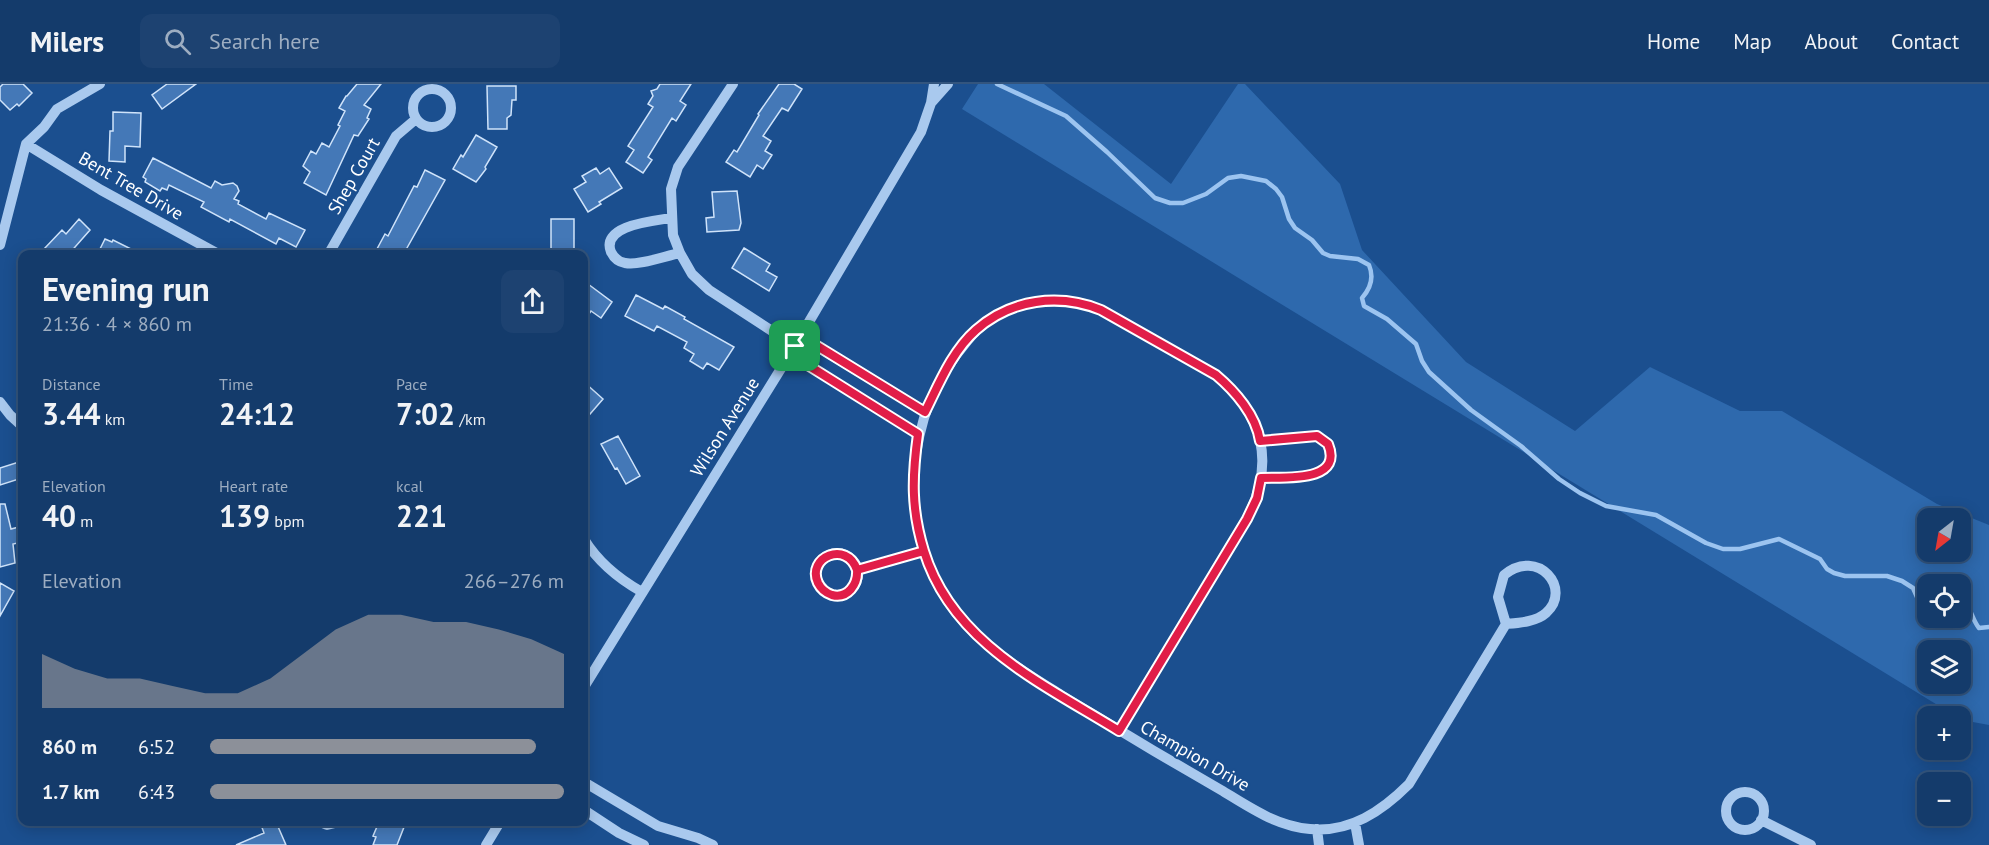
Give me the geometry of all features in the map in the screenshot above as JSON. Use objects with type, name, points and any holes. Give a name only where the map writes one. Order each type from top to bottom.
[{"type":"street","points":[[0,245],[26,144],[44,127],[57,109],[100,84]]},
{"type":"street","points":[[733,84],[678,167],[671,189],[673,235],[680,253],[692,273],[709,290],[795,345],[918,434]]},
{"type":"street","name":"Wilson Avenue","points":[[588,680],[795,345],[921,132],[931,103],[934,84]]},
{"type":"street","points":[[931,103],[948,84]]},
{"type":"street","name":"Shep Court","points":[[331,250],[396,136],[416,119]]},
{"type":"street","name":"Bent Tree Drive","points":[[26,144],[101,190],[211,250]]},
{"type":"street","points":[[671,218],[626,227],[616,232],[611,239],[610,249],[617,260],[629,264],[680,253]]},
{"type":"street","name":"Champion Drive","points":[[1119,731],[1247,519],[1257,498],[1263,451],[1253,420],[1231,388],[1216,375],[1101,310],[1083,303],[1060,300],[1036,301],[1014,307],[992,318],[975,331],[947,368],[925,412],[918,434],[913,488],[914,511],[931,574],[941,592],[970,629],[1008,662],[1119,731],[1266,817],[1300,828],[1317,829],[1355,823],[1369,817],[1409,784],[1506,624]]},
{"type":"street","points":[[795,345],[925,412]]},
{"type":"street","points":[[1,405],[18,422]]},
{"type":"street","points":[[1260,441],[1317,436],[1328,444],[1331,457],[1329,465],[1318,474],[1261,478]]},
{"type":"street","points":[[588,545],[597,558],[625,582],[642,592]]},
{"type":"street","points":[[857,570],[924,551]]},
{"type":"street","points":[[1536,566],[1552,578],[1555,590],[1552,605],[1544,615],[1535,619],[1506,624],[1498,597],[1504,575],[1512,568],[1536,566]]},
{"type":"street","points":[[588,784],[658,826],[713,845]]},
{"type":"street","points":[[588,813],[619,833],[644,845]]},
{"type":"street","points":[[1761,820],[1811,845]]},
{"type":"street","points":[[1355,823],[1359,845]]},
{"type":"street","points":[[486,845],[498,826]]},
{"type":"street","points":[[1317,829],[1319,845]]},
{"type":"shaded area","points":[[978,84],[1044,84],[1171,184],[1238,84],[1245,84],[1340,184],[1362,250],[1466,362],[1575,431],[1650,367],[1740,411],[1782,411],[1947,508],[1917,508],[1917,562],[1971,562],[1971,518],[1989,525],[1989,725],[1971,722],[1971,706],[1939,706],[1919,694],[1971,694],[1971,640],[1917,640],[1917,693],[962,109]]},
{"type":"building","points":[[3,84],[23,84],[32,93],[19,106],[17,104],[10,110],[0,100],[0,87]]},
{"type":"building","points":[[167,84],[196,84],[162,109],[152,95]]},
{"type":"building","points":[[357,84],[381,84],[364,105],[371,109],[367,118],[369,119],[358,136],[354,135],[326,195],[304,183],[310,172],[303,166],[311,151],[316,154],[322,143],[329,147],[345,111],[339,108]]},
{"type":"building","points":[[660,84],[691,84],[680,101],[686,105],[676,121],[672,118],[648,157],[652,160],[643,173],[626,162],[634,150],[628,146],[653,107],[648,104],[653,96],[651,91],[657,89]]},
{"type":"building","points":[[779,84],[794,84],[802,89],[788,111],[782,108],[763,136],[771,141],[765,151],[772,155],[763,169],[757,165],[750,177],[726,162],[734,150],[737,152],[758,114]]},
{"type":"building","points":[[487,86],[516,86],[516,100],[512,100],[511,115],[507,118],[507,129],[488,129]]},
{"type":"building","points":[[113,112],[141,113],[140,147],[125,146],[125,162],[109,161]]},
{"type":"building","points":[[476,135],[497,147],[486,169],[476,182],[453,169]]},
{"type":"building","points":[[153,158],[211,188],[215,181],[222,185],[233,183],[239,191],[234,199],[239,201],[238,204],[266,219],[269,213],[305,230],[296,247],[279,238],[276,244],[230,219],[229,222],[201,207],[204,202],[169,185],[167,190],[162,188],[160,191],[145,182],[146,179],[143,177]]},
{"type":"building","points":[[596,168],[600,174],[609,168],[622,188],[599,202],[601,204],[588,212],[574,189],[586,182],[582,176]]},
{"type":"building","points":[[425,170],[445,180],[406,250],[377,249],[385,234],[388,236],[414,186],[417,187]]},
{"type":"building","points":[[737,191],[741,223],[739,230],[707,232],[706,218],[714,217],[712,192]]},
{"type":"building","points":[[79,219],[90,230],[72,250],[44,249],[62,230],[66,234]]},
{"type":"building","points":[[551,219],[574,219],[574,250],[551,250]]},
{"type":"building","points":[[105,239],[112,242],[113,240],[133,250],[100,250]]},
{"type":"building","points":[[744,248],[770,264],[766,271],[777,277],[769,291],[732,268]]},
{"type":"building","points":[[588,284],[612,302],[601,318],[591,311],[588,315]]},
{"type":"building","points":[[636,295],[663,309],[665,306],[734,347],[719,370],[707,363],[703,369],[690,361],[694,354],[684,348],[687,342],[657,326],[654,331],[625,316]]},
{"type":"building","points":[[588,386],[603,399],[588,416]]},
{"type":"building","points":[[618,436],[640,476],[626,484],[601,444]]},
{"type":"building","points":[[18,462],[18,479],[0,485],[0,468]]},
{"type":"building","points":[[0,504],[5,504],[11,529],[18,527],[18,543],[13,544],[15,563],[0,567]]},
{"type":"building","points":[[0,583],[14,591],[0,616]]},
{"type":"building","points":[[261,826],[278,826],[286,845],[236,845],[264,833]]},
{"type":"building","points":[[377,826],[404,826],[397,845],[373,845],[376,837],[373,836]]},
{"type":"waterway","points":[[997,84],[1066,116],[1155,198],[1170,203],[1183,203],[1206,194],[1228,178],[1241,176],[1266,181],[1282,197],[1289,219],[1295,228],[1312,240],[1323,253],[1358,259],[1369,265],[1371,278],[1368,290],[1362,298],[1364,306],[1387,319],[1416,344],[1429,372],[1471,410],[1580,493],[1606,506],[1656,515],[1706,543],[1723,549],[1740,549],[1779,539],[1820,559],[1827,569],[1834,573],[1845,576],[1887,576],[1913,588],[1917,597]]},
{"type":"waterway","points":[[1971,614],[1979,628],[1989,627]]},
{"type":"route","points":[[795,346],[790,354],[918,434],[913,488],[914,511],[924,551],[857,570],[856,565],[845,555],[831,554],[822,560],[816,573],[817,580],[825,592],[831,595],[845,594],[855,584],[858,577],[857,570],[924,551],[931,574],[941,592],[970,629],[987,645],[1008,662],[1119,731],[1247,519],[1257,498],[1261,478],[1318,474],[1329,465],[1331,457],[1328,444],[1317,436],[1260,441],[1253,420],[1231,388],[1216,375],[1101,310],[1083,303],[1060,300],[1036,301],[1014,307],[992,318],[975,331],[947,368],[925,412],[801,336],[795,346]]}]
